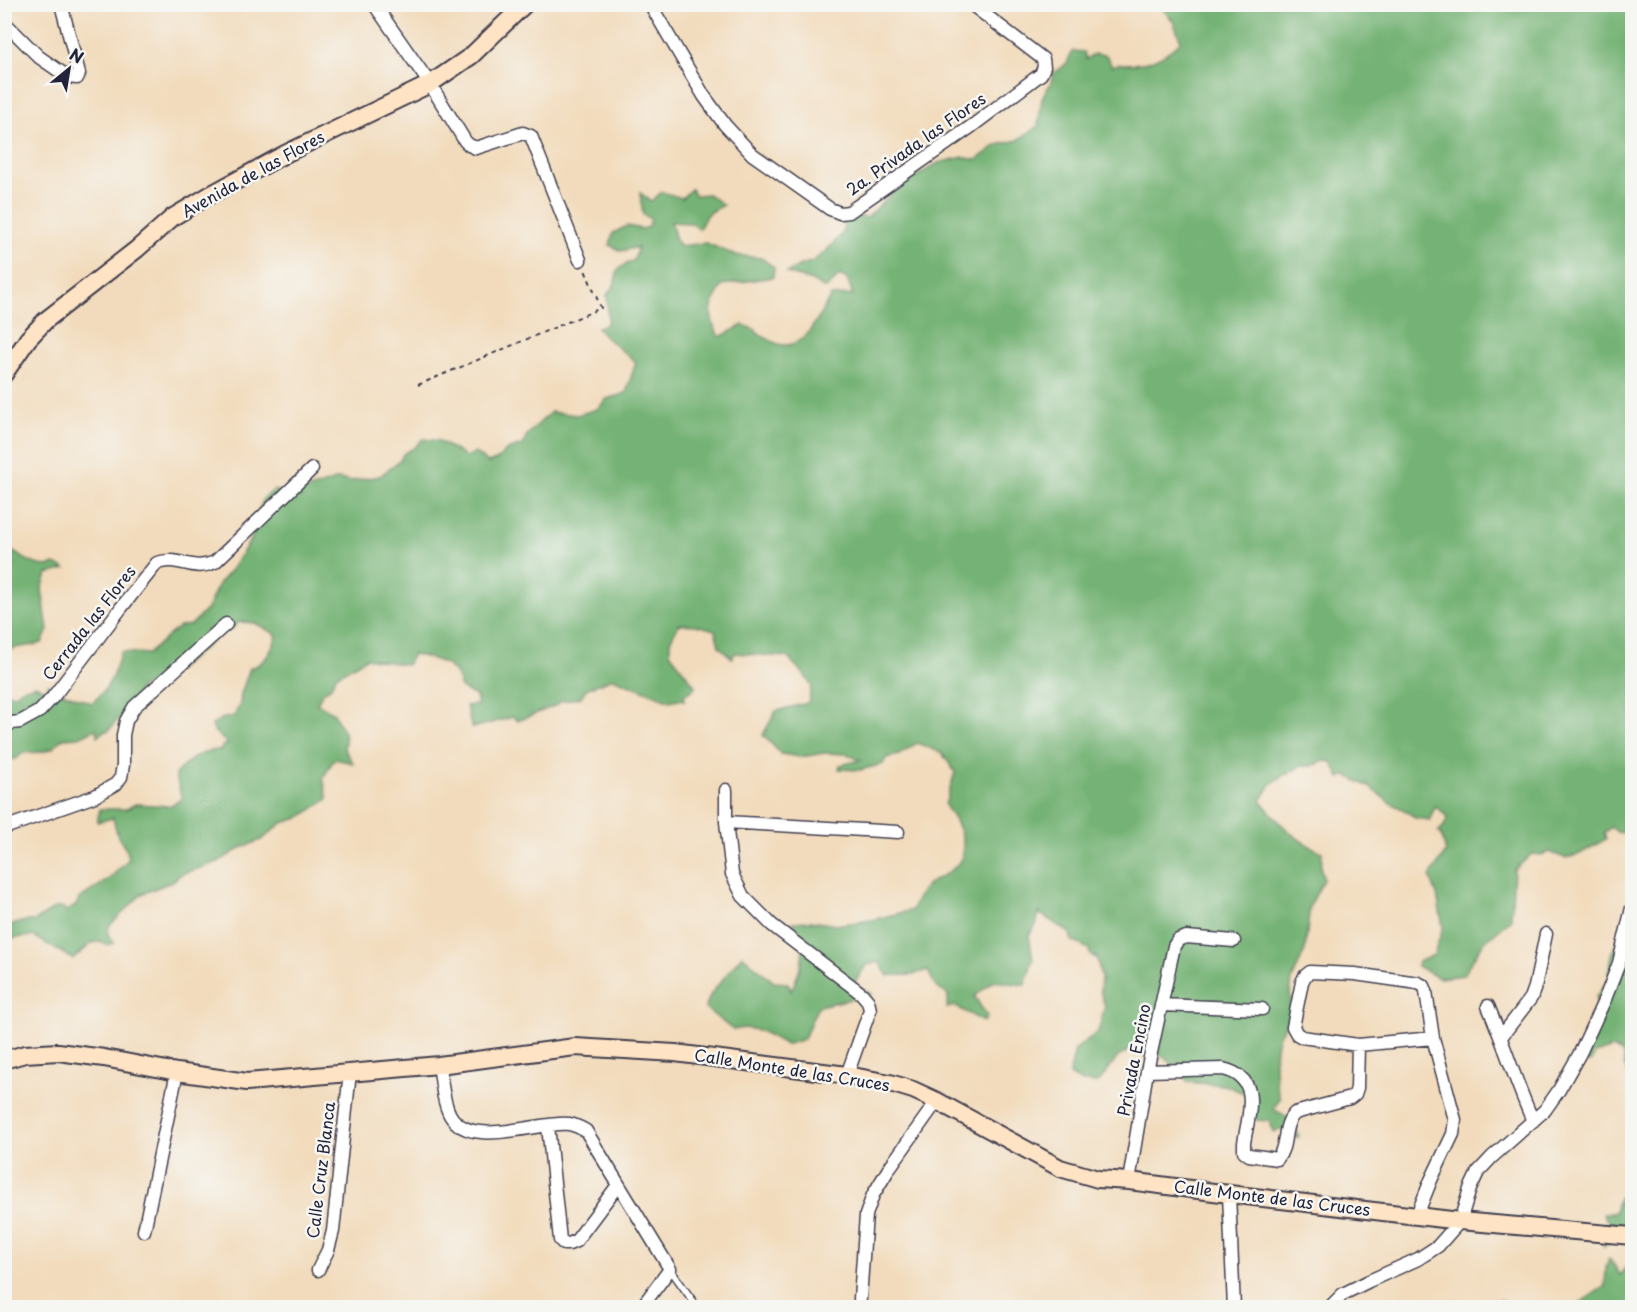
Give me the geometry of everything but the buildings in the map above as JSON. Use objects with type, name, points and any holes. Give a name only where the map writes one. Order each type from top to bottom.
[{"type":"street","points":[[4,22],[39,57],[68,77],[76,78],[79,74],[78,69],[61,4]]},
{"type":"street","points":[[374,4],[430,84],[469,146],[476,148],[523,133],[531,136],[580,260]]},
{"type":"street","name":"Avenida de las Flores","points":[[4,374],[28,339],[46,320],[137,249],[173,217],[285,154],[430,84],[471,56],[525,4]]},
{"type":"street","name":"2a. Privada las Flores","points":[[650,4],[704,96],[725,125],[752,154],[830,209],[840,213],[849,212],[972,126],[1041,74],[1044,67],[1043,59],[971,4]]},
{"type":"street","name":"Cerrada las Flores","points":[[4,724],[20,722],[40,711],[157,563],[166,560],[205,566],[215,562],[312,469]]},
{"type":"street","points":[[4,828],[95,796],[116,784],[121,777],[123,765],[123,735],[126,721],[134,707],[226,624]]},
{"type":"street","points":[[726,790],[726,822],[732,874],[742,896],[772,925],[868,1001],[870,1010],[847,1076]]},
{"type":"street","points":[[726,822],[898,832]]},
{"type":"street","points":[[1329,1308],[1343,1294],[1418,1259],[1438,1246],[1460,1221],[1478,1172],[1545,1110],[1580,1053],[1605,999],[1619,963],[1632,908]]},
{"type":"street","points":[[1502,1037],[1531,998],[1546,934]]},
{"type":"street","name":"Privada Encino","points":[[1129,1181],[1147,1071],[1174,946],[1178,939],[1186,937],[1234,941]]},
{"type":"street","points":[[1417,1215],[1450,1141],[1455,1120],[1433,1038],[1424,986],[1418,982],[1355,974],[1310,972],[1302,982],[1293,1027],[1297,1034],[1358,1045],[1433,1038]]},
{"type":"street","points":[[1161,1005],[1262,1009]]},
{"type":"street","points":[[1488,1006],[1533,1121]]},
{"type":"street","points":[[1147,1071],[1223,1069],[1232,1071],[1248,1086],[1251,1097],[1244,1151],[1250,1155],[1277,1159],[1284,1149],[1287,1125],[1294,1113],[1350,1098],[1355,1094],[1358,1045]]},
{"type":"street","name":"Calle Monte de las Cruces","points":[[4,1060],[25,1054],[58,1052],[247,1082],[439,1065],[575,1047],[675,1053],[890,1083],[937,1101],[1060,1168],[1098,1179],[1460,1221],[1632,1236]]},
{"type":"street","points":[[439,1065],[450,1116],[468,1130],[484,1133],[569,1124],[586,1131],[670,1269],[640,1308]]},
{"type":"street","points":[[144,1231],[177,1072]]},
{"type":"street","name":"Calle Cruz Blanca","points":[[318,1270],[328,1250],[333,1231],[350,1072]]},
{"type":"street","points":[[860,1299],[866,1215],[873,1195],[937,1101]]},
{"type":"street","points":[[548,1126],[560,1240],[564,1244],[576,1241],[618,1185]]},
{"type":"street","points":[[1229,1194],[1234,1308]]},
{"type":"lane","points":[[670,1269],[698,1308]]},
{"type":"path","points":[[418,385],[602,308],[580,260]]},
{"type":"green space","points":[[1159,5],[1632,5],[1632,841],[1631,834],[1617,832],[1611,827],[1604,833],[1606,839],[1578,855],[1565,858],[1549,852],[1541,855],[1532,854],[1514,870],[1511,919],[1485,941],[1464,975],[1439,978],[1417,966],[1418,962],[1434,955],[1443,927],[1437,895],[1430,876],[1446,852],[1441,834],[1438,832],[1448,817],[1435,806],[1430,820],[1415,818],[1371,788],[1346,775],[1340,778],[1332,762],[1324,761],[1312,766],[1300,766],[1271,784],[1261,801],[1288,831],[1322,852],[1321,870],[1324,879],[1310,906],[1305,950],[1292,980],[1290,995],[1296,1011],[1279,1035],[1275,1058],[1276,1084],[1280,1099],[1273,1109],[1293,1120],[1299,1137],[1293,1137],[1281,1129],[1273,1132],[1269,1121],[1256,1120],[1248,1107],[1246,1094],[1225,1085],[1187,1082],[1185,1074],[1154,1050],[1150,1035],[1145,1032],[1130,1050],[1118,1057],[1098,1083],[1083,1082],[1069,1075],[1075,1050],[1098,1032],[1105,1006],[1100,991],[1101,978],[1097,958],[1090,955],[1089,949],[1072,941],[1070,933],[1039,913],[1036,925],[1029,935],[1033,959],[1025,985],[993,981],[974,997],[987,1016],[984,1022],[955,1006],[947,1008],[948,995],[936,987],[928,971],[911,975],[888,976],[879,962],[866,965],[854,984],[871,994],[864,999],[856,998],[819,1006],[804,1039],[786,1045],[754,1029],[733,1030],[705,1008],[711,994],[742,955],[774,982],[788,983],[791,991],[799,970],[803,949],[800,935],[793,922],[811,921],[836,925],[872,920],[912,910],[924,888],[954,868],[960,861],[963,845],[962,836],[945,805],[955,772],[942,753],[917,743],[899,755],[886,758],[883,764],[860,770],[839,769],[840,765],[861,760],[846,754],[825,753],[800,757],[781,754],[763,735],[776,711],[808,703],[812,686],[787,657],[735,653],[732,658],[719,646],[715,630],[696,625],[679,624],[670,641],[670,653],[696,687],[684,695],[685,700],[670,701],[613,678],[586,689],[581,697],[559,702],[557,705],[518,721],[513,717],[473,728],[466,706],[478,705],[476,696],[461,688],[454,672],[443,663],[413,654],[407,665],[366,658],[336,676],[330,688],[323,692],[317,703],[334,713],[344,733],[344,749],[353,763],[334,759],[323,778],[328,799],[299,818],[282,823],[263,839],[241,848],[218,862],[181,874],[173,881],[142,894],[109,926],[108,935],[114,943],[106,945],[100,941],[92,943],[73,959],[33,936],[5,939],[4,927],[25,921],[35,921],[55,908],[63,908],[67,911],[76,905],[79,899],[109,879],[128,860],[127,851],[118,837],[113,818],[97,822],[100,809],[127,809],[135,804],[169,806],[182,799],[175,774],[196,757],[214,750],[221,750],[223,745],[228,744],[214,731],[212,725],[221,719],[234,716],[240,704],[250,668],[256,666],[268,655],[277,635],[255,623],[239,622],[230,631],[227,629],[169,677],[140,688],[136,696],[126,705],[124,717],[119,718],[108,731],[98,736],[96,729],[79,737],[63,738],[53,748],[42,752],[23,753],[16,759],[10,759],[12,751],[5,746],[5,692],[14,695],[22,689],[36,685],[44,690],[48,684],[59,691],[92,703],[111,680],[121,652],[148,654],[179,627],[191,625],[207,609],[219,583],[231,570],[252,538],[252,526],[264,498],[274,490],[289,495],[298,489],[299,494],[338,479],[350,481],[380,476],[423,439],[439,441],[466,457],[475,453],[488,463],[498,459],[507,450],[523,445],[527,435],[551,412],[577,415],[597,409],[607,399],[626,393],[636,362],[597,327],[606,325],[608,320],[607,295],[614,286],[618,269],[634,260],[638,247],[621,251],[610,245],[613,233],[627,226],[642,229],[648,227],[651,219],[643,215],[640,193],[651,201],[662,192],[682,198],[691,189],[695,195],[708,194],[723,205],[707,214],[699,229],[691,223],[671,222],[679,246],[706,243],[735,255],[761,258],[774,267],[773,277],[722,285],[711,312],[715,329],[720,337],[743,325],[756,330],[757,333],[778,344],[788,345],[804,337],[831,296],[853,295],[847,279],[840,275],[828,287],[823,288],[812,281],[787,273],[800,265],[812,262],[826,251],[843,233],[844,220],[853,214],[867,218],[897,188],[938,163],[963,157],[976,160],[997,145],[1018,140],[1038,126],[1042,98],[1051,83],[1052,75],[1067,63],[1073,51],[1084,52],[1086,59],[1094,54],[1106,55],[1112,66],[1148,62],[1168,52],[1181,41],[1173,21]]},
{"type":"green space","points":[[4,549],[30,562],[42,566],[55,564],[65,569],[47,574],[42,589],[48,630],[42,643],[14,648],[5,653]]},
{"type":"green space","points":[[1632,898],[1632,1079],[1624,1065],[1622,1053],[1613,1048],[1595,1054],[1591,1062],[1584,1061],[1585,1047],[1596,1008],[1596,997],[1610,978],[1608,973],[1613,951],[1619,942]]},
{"type":"green space","points":[[1623,1192],[1632,1195],[1632,1235],[1615,1238],[1603,1246],[1609,1223],[1603,1214],[1615,1212]]},
{"type":"green space","points":[[1609,1259],[1620,1275],[1628,1264],[1632,1286],[1632,1307],[1574,1307],[1605,1286]]},
{"type":"green space","points":[[1501,1300],[1512,1307],[1432,1307],[1450,1301],[1480,1306]]}]
